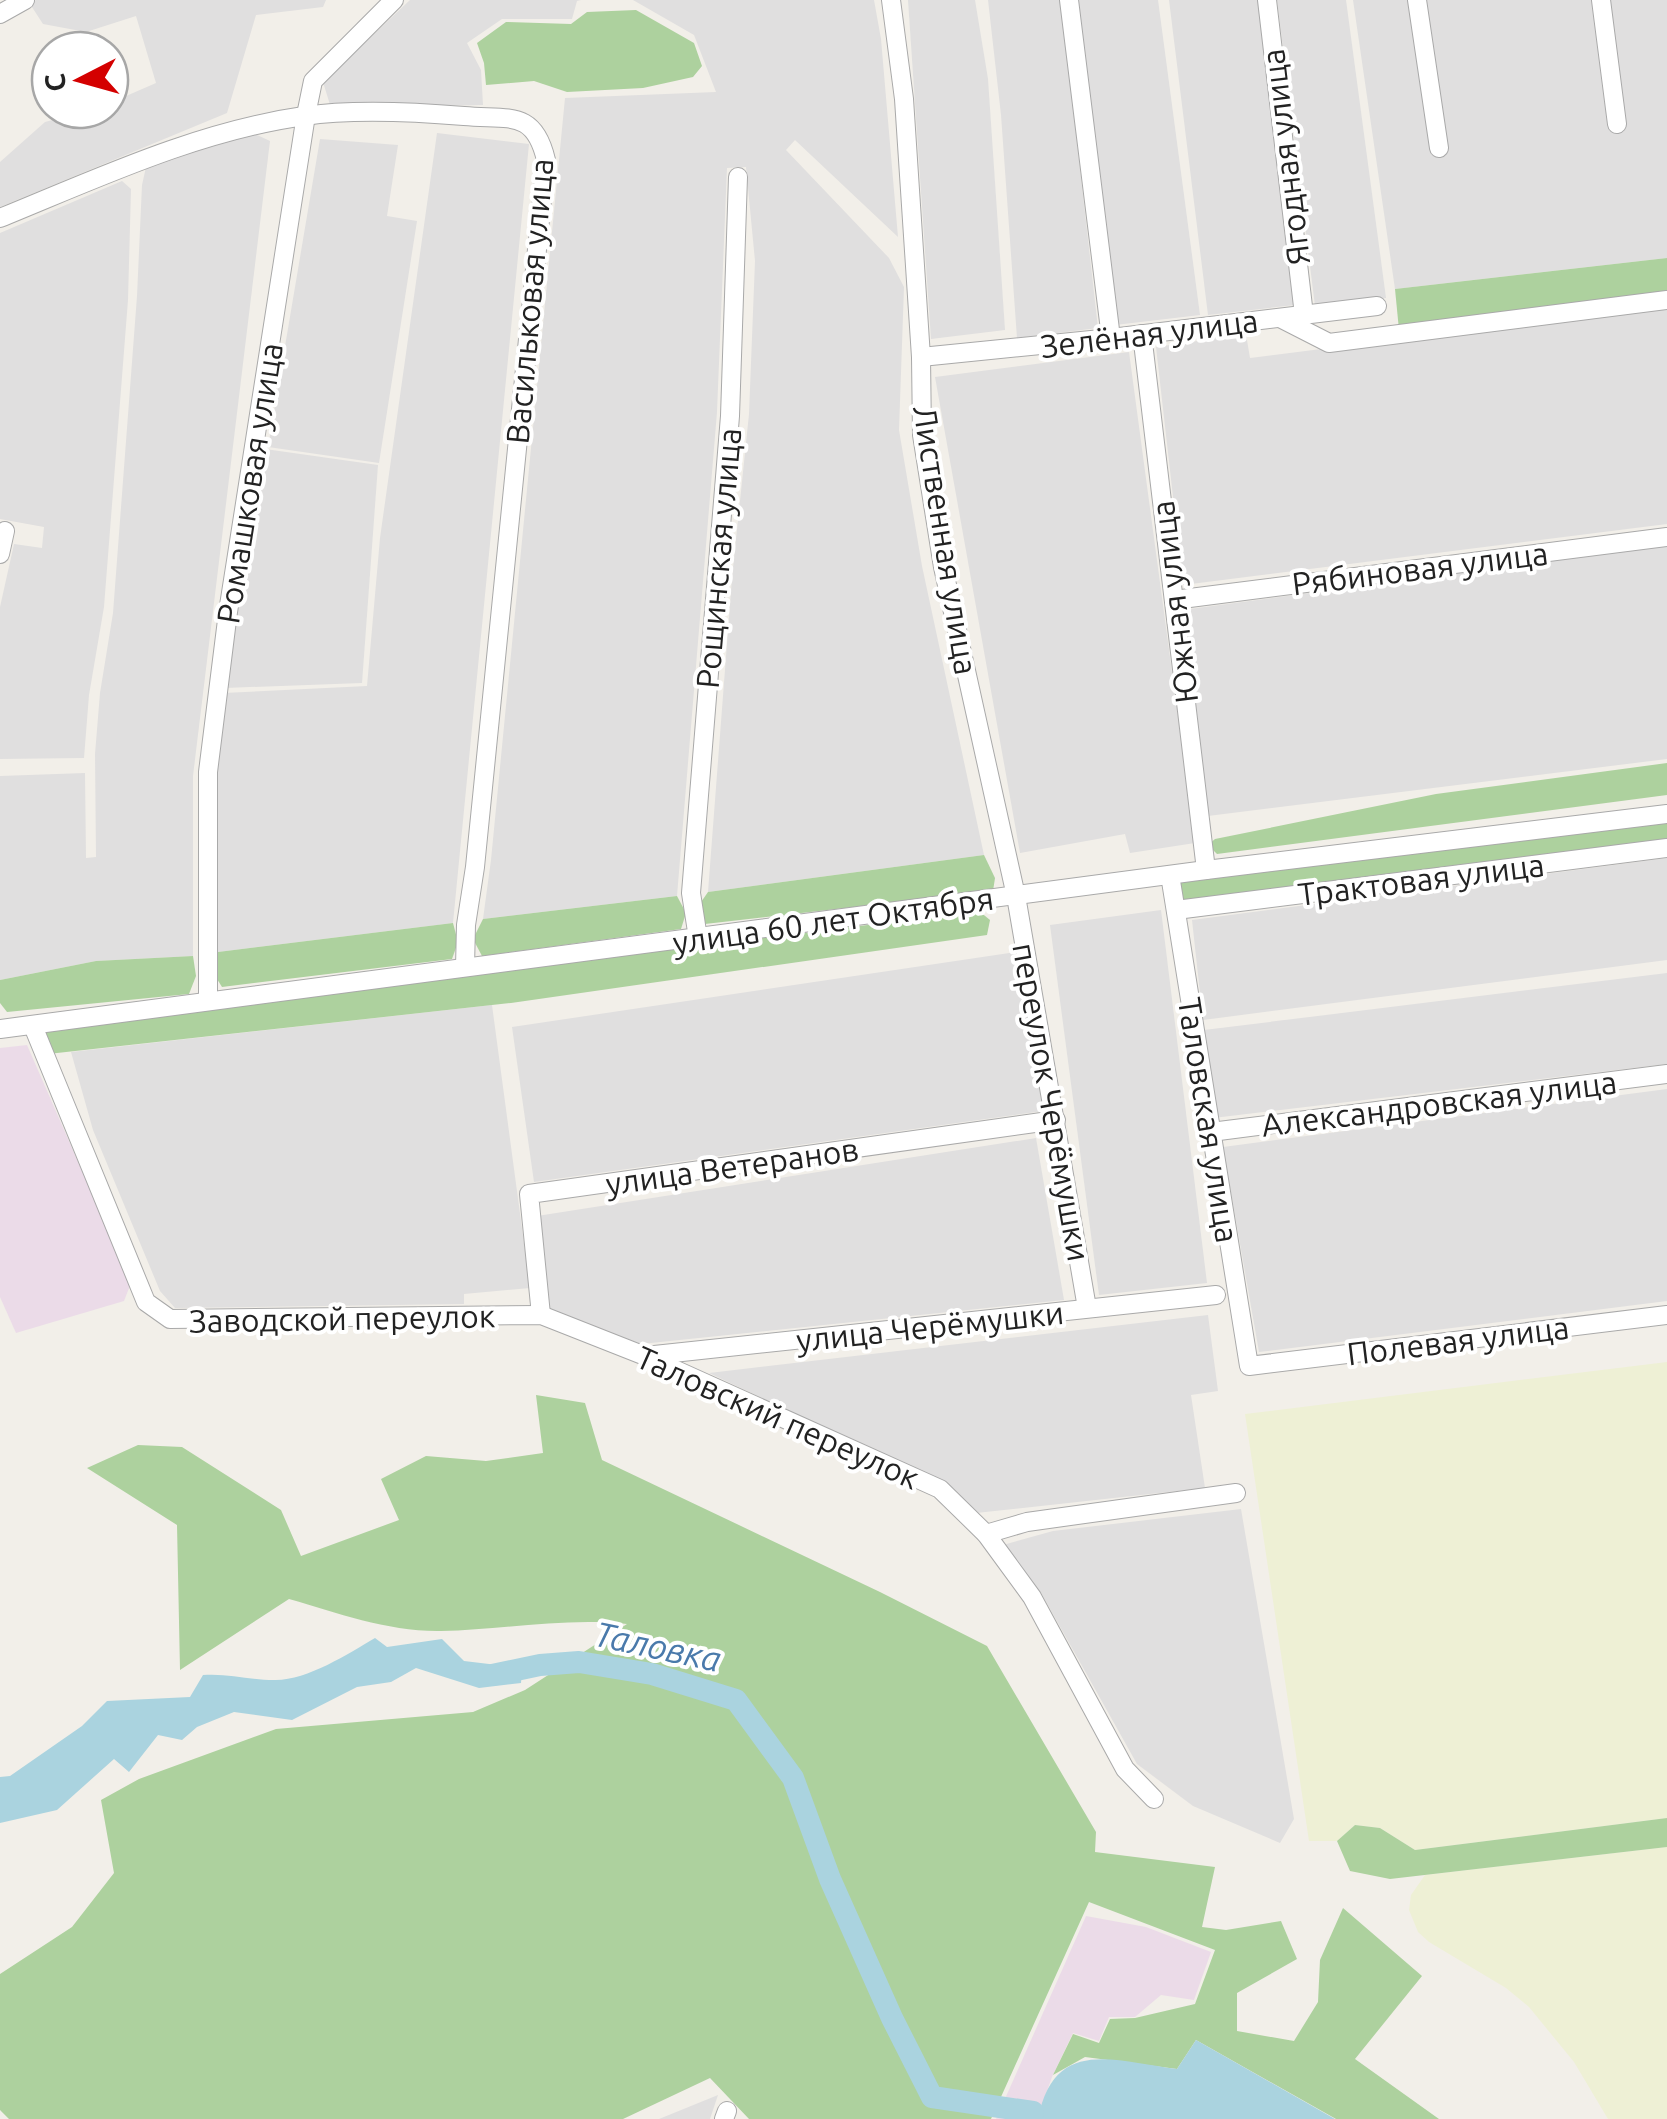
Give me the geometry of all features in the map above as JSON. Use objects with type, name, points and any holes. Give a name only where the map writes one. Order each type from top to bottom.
[{"type":"street","points":[[0,14],[25,0]]},
{"type":"street","name":"Ромашковая улица","points":[[208,1001],[208,772],[228,612],[306,115],[313,81],[394,0]]},
{"type":"street","name":"Лиственная улица","points":[[891,0],[904,99],[921,357],[922,435],[943,568],[1016,896]]},
{"type":"street","points":[[1070,0],[1111,338]]},
{"type":"street","name":"Ягодная улица","points":[[1266,0],[1304,315]]},
{"type":"street","points":[[1417,0],[1439,148]]},
{"type":"street","points":[[1601,0],[1617,124]]},
{"type":"street","name":"Васильковая улица","points":[[0,218],[131,164],[237,130],[306,115],[425,112],[525,122],[540,134],[546,160],[466,925],[465,967]]},
{"type":"street","name":"Рощинская улица","points":[[698,938],[692,893],[730,416],[738,177]]},
{"type":"street","points":[[1280,318],[1329,343],[1667,300]]},
{"type":"street","name":"Зелёная улица","points":[[921,357],[1378,306]]},
{"type":"street","name":"Южная улица","points":[[1142,334],[1206,870]]},
{"type":"street","points":[[0,554],[5,531]]},
{"type":"street","name":"Рябиновая улица","points":[[1174,600],[1667,537]]},
{"type":"street","name":"улица 60 лет Октября","points":[[0,1029],[1206,870],[1667,814]]},
{"type":"street","name":"Трактовая улица","points":[[1176,910],[1667,848]]},
{"type":"street","name":"Таловская улица","points":[[1170,875],[1249,1366]]},
{"type":"street","name":"переулок Черёмушки","points":[[1016,896],[1087,1308]]},
{"type":"street","name":"Заводской переулок","points":[[33,1026],[146,1302],[170,1320],[542,1316]]},
{"type":"street","name":"Александровская улица","points":[[1211,1132],[1667,1074]]},
{"type":"street","name":"улица Ветеранов","points":[[542,1316],[528,1194],[1056,1120]]},
{"type":"street","name":"улица Черёмушки","points":[[645,1356],[1216,1294]]},
{"type":"street","name":"Полевая улица","points":[[1249,1366],[1667,1315]]},
{"type":"street","name":"Таловский переулок","points":[[542,1316],[645,1356],[940,1489],[986,1534],[1032,1597],[1125,1769],[1154,1800]]},
{"type":"street","points":[[986,1534],[1027,1522],[1236,1493]]},
{"type":"shaded area","points":[[36,0],[326,0],[323,7],[256,15],[227,113],[0,207],[0,162],[36,130],[130,130],[130,94],[156,83],[136,16],[92,30],[75,30],[43,24],[30,4]]},
{"type":"shaded area","points":[[410,0],[581,0],[577,1],[572,19],[502,19],[467,43],[481,70],[483,105],[331,108],[323,82]]},
{"type":"shaded area","points":[[633,0],[874,0],[881,39],[898,237],[795,140],[786,150],[889,258],[904,287],[899,430],[922,566],[984,855],[708,892],[749,414],[755,261],[746,167],[727,168],[717,412],[677,896],[483,919],[565,98],[716,92],[694,35]]},
{"type":"shaded area","points":[[908,0],[975,0],[988,79],[1005,330],[931,339]]},
{"type":"shaded area","points":[[988,0],[1061,0],[1098,328],[1017,338],[1001,115]]},
{"type":"shaded area","points":[[1077,0],[1158,0],[1200,315],[1115,325]]},
{"type":"shaded area","points":[[1169,0],[1259,0],[1295,305],[1208,315]]},
{"type":"shaded area","points":[[1277,0],[1346,0],[1386,298],[1315,306]]},
{"type":"shaded area","points":[[1353,0],[1667,0],[1667,258],[1395,289]]},
{"type":"shaded area","points":[[437,133],[529,144],[453,923],[218,952],[215,784],[223,693],[367,686],[380,538]]},
{"type":"shaded area","points":[[255,134],[270,141],[193,776],[193,956],[96,961],[0,980],[0,776],[85,773],[86,858],[96,857],[95,754],[113,613],[146,167],[239,135]]},
{"type":"shaded area","points":[[320,139],[398,145],[387,216],[417,221],[379,463],[268,447]]},
{"type":"shaded area","points":[[122,181],[131,189],[128,300],[104,607],[89,695],[84,758],[0,759],[0,607],[14,544],[42,548],[44,527],[0,519],[0,233]]},
{"type":"shaded area","points":[[1667,305],[1667,524],[1183,585],[1156,347],[1246,334],[1250,358]]},
{"type":"shaded area","points":[[1129,352],[1195,843],[1130,853],[1125,834],[1020,853],[935,377]]},
{"type":"shaded area","points":[[265,449],[378,465],[362,683],[225,688]]},
{"type":"shaded area","points":[[1667,545],[1667,759],[1208,816],[1182,610]]},
{"type":"shaded area","points":[[1667,858],[1667,960],[1203,1020],[1192,920]]},
{"type":"shaded area","points":[[1161,910],[1207,1283],[1099,1295],[1050,925]]},
{"type":"shaded area","points":[[1016,952],[1043,1111],[534,1182],[512,1027]]},
{"type":"shaded area","points":[[1667,973],[1667,1064],[1213,1118],[1204,1030]]},
{"type":"shaded area","points":[[492,1005],[530,1288],[464,1294],[464,1304],[175,1308],[160,1291],[93,1130],[71,1052]]},
{"type":"shaded area","points":[[27,1045],[131,1283],[124,1301],[16,1333],[0,1297],[0,1048]]},
{"type":"shaded area","points":[[1667,1089],[1667,1301],[1259,1352],[1223,1147]]},
{"type":"shaded area","points":[[1036,1138],[1064,1300],[641,1344],[548,1309],[537,1216]]},
{"type":"shaded area","points":[[1208,1315],[1218,1391],[1191,1395],[1205,1488],[976,1513],[953,1488],[709,1373]]},
{"type":"shaded area","points":[[1241,1509],[1294,1819],[1280,1843],[1193,1806],[1137,1764],[1040,1591],[1003,1545],[1053,1531]]},
{"type":"shaded area","points":[[1086,1916],[1146,1927],[1211,1952],[1194,2000],[1161,1995],[1135,2017],[1109,2017],[1099,2041],[1073,2033],[1037,2119],[996,2119]]},
{"type":"shaded area","points":[[718,2095],[710,2119],[659,2119]]},
{"type":"green space","points":[[636,10],[694,43],[702,66],[693,77],[643,88],[567,92],[534,81],[486,85],[477,43],[506,22],[571,24],[587,12]]},
{"type":"green space","points":[[1667,258],[1667,296],[1399,330],[1395,289]]},
{"type":"green space","points":[[1667,763],[1667,795],[1217,854],[1208,845],[1215,839],[1436,794]]},
{"type":"green space","points":[[1667,819],[1667,846],[1178,905],[1179,882]]},
{"type":"green space","points":[[984,855],[995,878],[993,891],[705,924],[699,905],[708,892]]},
{"type":"green space","points":[[677,896],[686,913],[681,929],[482,956],[473,939],[483,919]]},
{"type":"green space","points":[[979,911],[990,920],[987,935],[511,1003],[48,1054],[41,1034],[60,1026]]},
{"type":"green space","points":[[453,923],[458,942],[452,959],[222,987],[212,971],[218,952]]},
{"type":"green space","points":[[193,956],[196,976],[189,994],[7,1012],[0,1003],[0,980],[96,961]]},
{"type":"green space","points":[[1667,1362],[1667,1818],[1415,1850],[1380,1828],[1355,1825],[1337,1841],[1309,1841],[1245,1414]]},
{"type":"green space","points":[[536,1395],[585,1403],[602,1460],[987,1646],[1096,1832],[1095,1852],[1215,1867],[1202,1927],[1226,1930],[1281,1921],[1297,1959],[1237,1993],[1237,2031],[1294,2041],[1318,2002],[1320,1960],[1343,1908],[1422,1976],[1355,2059],[1439,2119],[1336,2119],[1196,2040],[1177,2069],[1085,2057],[1053,2075],[1073,2034],[1099,2043],[1110,2019],[1135,2018],[1195,2004],[1215,1950],[1089,1902],[991,2119],[749,2119],[710,2078],[623,2119],[9,2119],[0,2110],[0,1974],[72,1927],[114,1873],[101,1800],[139,1779],[276,1729],[473,1712],[525,1690],[627,1624],[581,1622],[422,1630],[364,1621],[289,1599],[180,1670],[177,1525],[87,1468],[138,1445],[182,1447],[281,1510],[301,1556],[399,1520],[381,1479],[426,1456],[486,1461],[543,1453]]},
{"type":"green space","points":[[1667,1818],[1667,1847],[1390,1879],[1350,1871],[1337,1841],[1355,1825],[1380,1828],[1415,1850]]},
{"type":"green space","points":[[1667,1847],[1667,2119],[1608,2119],[1574,2062],[1529,2007],[1418,1932],[1409,1910],[1411,1895],[1425,1875]]},
{"type":"water","points":[[375,1638],[387,1647],[442,1639],[464,1661],[522,1668],[521,1683],[479,1688],[416,1668],[391,1682],[357,1687],[292,1720],[234,1712],[197,1727],[182,1740],[158,1735],[129,1772],[114,1759],[57,1810],[0,1823],[0,1777],[10,1776],[82,1726],[107,1701],[190,1697],[203,1675],[274,1680],[299,1676]]},
{"type":"water","points":[[1196,2040],[1335,2119],[1038,2119],[1046,2093],[1058,2075],[1073,2065],[1110,2059],[1177,2069]]},
{"type":"waterway","name":"Таловка","points":[[492,1675],[579,1662],[652,1674],[736,1700],[793,1778],[830,1879],[932,2097],[1033,2112]]}]
